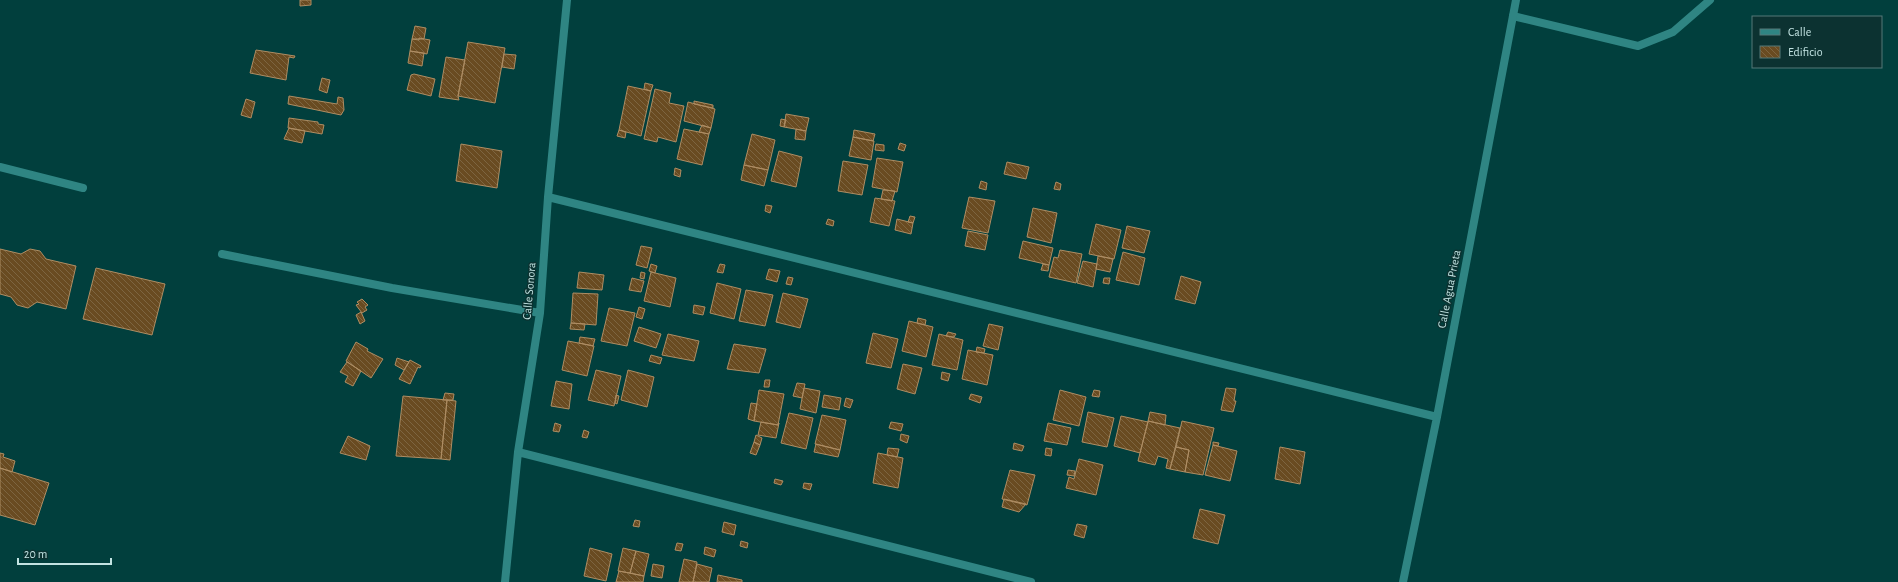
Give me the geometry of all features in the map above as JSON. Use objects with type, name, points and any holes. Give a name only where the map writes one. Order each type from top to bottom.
[{"type":"street","name":"Calle Sonora","points":[[505,582],[518,452],[540,313],[548,197],[567,0]]},
{"type":"street","name":"Calle Agua Prieta","points":[[1403,582],[1437,417],[1516,0]]},
{"type":"street","points":[[1513,16],[1638,46],[1673,32],[1710,0]]},
{"type":"street","points":[[0,167],[84,188]]},
{"type":"street","points":[[548,197],[1437,417]]},
{"type":"street","points":[[222,254],[392,288],[540,313]]},
{"type":"street","points":[[518,452],[1031,582]]},
{"type":"building","points":[[300,0],[311,0],[311,5],[300,6]]},
{"type":"building","points":[[415,26],[426,28],[424,39],[412,39]]},
{"type":"building","points":[[419,38],[430,40],[427,54],[410,51],[412,39],[419,40]]},
{"type":"building","points":[[468,42],[505,48],[495,103],[458,96]]},
{"type":"building","points":[[256,50],[295,56],[294,58],[289,57],[286,80],[250,73]]},
{"type":"building","points":[[410,51],[424,53],[422,66],[408,63]]},
{"type":"building","points":[[504,54],[516,55],[514,69],[502,67]]},
{"type":"building","points":[[446,57],[465,60],[458,96],[459,100],[439,97]]},
{"type":"building","points":[[414,74],[435,79],[431,96],[407,90],[411,75]]},
{"type":"building","points":[[322,78],[330,80],[327,93],[319,90]]},
{"type":"building","points":[[645,83],[653,85],[651,91],[644,89]]},
{"type":"building","points":[[628,86],[651,91],[641,136],[619,130]]},
{"type":"building","points":[[655,89],[671,93],[669,103],[684,106],[676,142],[658,137],[657,142],[644,139]]},
{"type":"building","points":[[289,96],[337,104],[338,97],[343,98],[344,110],[341,115],[288,104]]},
{"type":"building","points":[[246,99],[255,102],[251,118],[241,115]]},
{"type":"building","points":[[694,101],[713,105],[713,108],[694,104]]},
{"type":"building","points":[[688,102],[715,109],[711,128],[684,121]]},
{"type":"building","points":[[786,114],[809,118],[806,131],[784,127]]},
{"type":"building","points":[[289,118],[318,122],[318,124],[324,125],[322,134],[288,128]]},
{"type":"building","points":[[781,119],[786,120],[784,127],[780,126]]},
{"type":"building","points":[[702,125],[711,128],[709,134],[699,132]]},
{"type":"building","points":[[289,128],[305,131],[302,143],[284,139]]},
{"type":"building","points":[[684,129],[709,134],[702,165],[677,159]]},
{"type":"building","points":[[796,129],[806,131],[805,140],[795,139]]},
{"type":"building","points":[[619,130],[626,132],[625,138],[617,136]]},
{"type":"building","points":[[854,130],[875,134],[873,141],[853,137]]},
{"type":"building","points":[[752,134],[775,140],[768,170],[744,165]]},
{"type":"building","points":[[853,137],[874,141],[871,160],[849,156]]},
{"type":"building","points":[[900,143],[906,145],[904,151],[898,149]]},
{"type":"building","points":[[461,144],[502,151],[497,188],[456,181]]},
{"type":"building","points":[[876,144],[884,145],[884,151],[875,150]]},
{"type":"building","points":[[779,151],[802,157],[796,187],[771,181]]},
{"type":"building","points":[[877,158],[903,162],[897,192],[872,187]]},
{"type":"building","points":[[843,161],[868,165],[862,195],[838,191]]},
{"type":"building","points":[[1007,162],[1029,167],[1026,179],[1004,174]]},
{"type":"building","points":[[744,165],[768,170],[764,186],[741,180]]},
{"type":"building","points":[[675,168],[681,170],[680,177],[674,175]]},
{"type":"building","points":[[981,181],[987,183],[986,190],[979,188]]},
{"type":"building","points":[[1056,182],[1061,184],[1060,190],[1054,189]]},
{"type":"building","points":[[883,190],[895,191],[892,201],[881,199]]},
{"type":"building","points":[[969,197],[995,201],[988,233],[962,228]]},
{"type":"building","points":[[875,198],[895,201],[889,226],[870,222]]},
{"type":"building","points":[[766,205],[772,206],[770,213],[765,211]]},
{"type":"building","points":[[1033,208],[1057,213],[1051,243],[1027,237]]},
{"type":"building","points":[[910,216],[915,217],[913,223],[908,222]]},
{"type":"building","points":[[828,219],[834,221],[833,226],[826,224]]},
{"type":"building","points":[[897,219],[913,223],[911,234],[895,230]]},
{"type":"building","points":[[1096,224],[1121,230],[1114,259],[1089,254]]},
{"type":"building","points":[[1127,226],[1150,231],[1144,253],[1122,248]]},
{"type":"building","points":[[968,231],[988,235],[985,250],[965,246]]},
{"type":"building","points":[[1023,241],[1053,248],[1049,265],[1019,258]]},
{"type":"building","points":[[641,246],[652,248],[647,268],[636,265]]},
{"type":"building","points":[[0,249],[21,254],[30,249],[40,251],[46,259],[76,266],[66,309],[37,302],[28,308],[17,305],[11,297],[0,294]]},
{"type":"building","points":[[1060,250],[1082,254],[1076,283],[1049,277],[1054,257],[1058,258]]},
{"type":"building","points":[[1123,252],[1145,258],[1139,285],[1116,280]]},
{"type":"building","points":[[1098,256],[1113,259],[1110,272],[1096,269]]},
{"type":"building","points":[[1083,261],[1097,264],[1093,287],[1077,283]]},
{"type":"building","points":[[651,264],[657,266],[655,273],[649,271]]},
{"type":"building","points":[[720,264],[725,265],[723,273],[717,272]]},
{"type":"building","points":[[1043,264],[1049,265],[1048,271],[1041,270]]},
{"type":"building","points":[[96,268],[165,284],[152,335],[83,319]]},
{"type":"building","points":[[769,269],[780,271],[777,282],[766,279]]},
{"type":"building","points":[[579,272],[604,275],[602,290],[577,288]]},
{"type":"building","points":[[641,272],[645,273],[644,279],[640,278]]},
{"type":"building","points":[[651,272],[676,278],[670,307],[644,301]]},
{"type":"building","points":[[1181,276],[1201,282],[1195,304],[1175,299]]},
{"type":"building","points":[[788,277],[793,278],[791,285],[786,284]]},
{"type":"building","points":[[632,278],[644,281],[641,292],[629,290]]},
{"type":"building","points":[[1104,278],[1110,278],[1109,284],[1103,283]]},
{"type":"building","points":[[717,283],[741,289],[734,319],[710,313]]},
{"type":"building","points":[[746,290],[773,295],[765,326],[739,321]]},
{"type":"building","points":[[573,293],[598,294],[596,325],[571,323]]},
{"type":"building","points":[[783,293],[808,299],[800,328],[776,322]]},
{"type":"building","points":[[362,299],[368,305],[365,307],[367,310],[362,313],[356,305],[359,304],[357,302]]},
{"type":"building","points":[[694,305],[705,307],[703,315],[693,313]]},
{"type":"building","points":[[639,307],[645,309],[642,319],[636,317]]},
{"type":"building","points":[[609,308],[635,313],[627,346],[601,341]]},
{"type":"building","points":[[361,312],[365,321],[360,324],[356,315]]},
{"type":"building","points":[[918,318],[926,320],[925,325],[917,323]]},
{"type":"building","points":[[909,321],[933,327],[926,357],[902,351]]},
{"type":"building","points":[[571,323],[585,324],[584,330],[570,329]]},
{"type":"building","points":[[989,324],[1003,327],[998,350],[983,346]]},
{"type":"building","points":[[639,327],[661,334],[656,348],[634,341]]},
{"type":"building","points":[[948,332],[956,334],[954,337],[946,336]]},
{"type":"building","points":[[873,333],[898,339],[891,368],[866,363]]},
{"type":"building","points":[[668,334],[699,341],[694,361],[662,355]]},
{"type":"building","points":[[939,334],[963,340],[957,370],[932,365]]},
{"type":"building","points":[[580,337],[595,339],[593,346],[579,343]]},
{"type":"building","points":[[568,341],[594,346],[587,376],[562,370]]},
{"type":"building","points":[[356,342],[368,349],[367,351],[383,359],[371,378],[346,361]]},
{"type":"building","points":[[734,344],[766,349],[759,373],[727,369]]},
{"type":"building","points":[[977,347],[985,349],[984,353],[976,352]]},
{"type":"building","points":[[968,350],[993,355],[987,385],[962,379]]},
{"type":"building","points":[[651,355],[662,358],[660,364],[649,361]]},
{"type":"building","points":[[397,358],[409,362],[404,370],[395,365]]},
{"type":"building","points":[[410,360],[421,366],[420,368],[418,367],[410,384],[399,379]]},
{"type":"building","points":[[347,362],[361,371],[353,386],[345,382],[348,376],[340,372]]},
{"type":"building","points":[[903,364],[922,368],[915,394],[897,389]]},
{"type":"building","points":[[596,370],[621,376],[614,406],[588,400]]},
{"type":"building","points":[[628,370],[654,377],[647,407],[621,400]]},
{"type":"building","points":[[942,372],[950,374],[948,381],[941,379]]},
{"type":"building","points":[[765,380],[770,380],[769,387],[764,387]]},
{"type":"building","points":[[556,381],[572,384],[569,409],[551,406]]},
{"type":"building","points":[[797,383],[805,384],[802,398],[793,396]]},
{"type":"building","points":[[804,388],[820,391],[816,413],[800,409]]},
{"type":"building","points":[[1226,388],[1236,389],[1234,401],[1236,401],[1233,412],[1221,410]]},
{"type":"building","points":[[759,390],[784,394],[778,425],[754,421]]},
{"type":"building","points":[[1060,390],[1086,397],[1079,426],[1053,420]]},
{"type":"building","points":[[1094,390],[1100,391],[1099,397],[1092,396]]},
{"type":"building","points":[[445,393],[454,394],[453,400],[443,400]]},
{"type":"building","points":[[971,394],[982,397],[980,403],[969,399]]},
{"type":"building","points":[[616,395],[619,396],[617,404],[615,403]]},
{"type":"building","points":[[824,395],[841,398],[839,410],[822,407]]},
{"type":"building","points":[[403,396],[447,400],[441,459],[396,456]]},
{"type":"building","points":[[846,398],[853,400],[850,408],[844,406]]},
{"type":"building","points":[[447,400],[456,401],[450,460],[441,459]]},
{"type":"building","points":[[751,403],[757,404],[754,421],[748,419]]},
{"type":"building","points":[[1088,412],[1114,418],[1107,447],[1082,442]]},
{"type":"building","points":[[1150,412],[1166,415],[1165,425],[1148,421]]},
{"type":"building","points":[[789,413],[813,418],[806,449],[781,443]]},
{"type":"building","points":[[822,415],[846,420],[840,450],[815,444]]},
{"type":"building","points":[[1121,416],[1148,422],[1140,453],[1114,446]]},
{"type":"building","points":[[1148,421],[1180,428],[1170,469],[1166,468],[1168,459],[1158,456],[1155,465],[1138,461]]},
{"type":"building","points":[[1182,421],[1214,428],[1203,475],[1185,472],[1189,450],[1176,447]]},
{"type":"building","points":[[761,422],[778,425],[779,423],[776,438],[758,435]]},
{"type":"building","points":[[891,422],[903,424],[901,431],[889,428]]},
{"type":"building","points":[[555,423],[561,425],[559,432],[553,431]]},
{"type":"building","points":[[1048,423],[1071,428],[1067,445],[1044,441]]},
{"type":"building","points":[[584,430],[589,432],[587,438],[582,437]]},
{"type":"building","points":[[901,434],[909,436],[907,443],[900,440]]},
{"type":"building","points":[[756,435],[762,438],[760,445],[754,442]]},
{"type":"building","points":[[348,436],[370,446],[366,460],[340,453]]},
{"type":"building","points":[[754,442],[760,445],[756,455],[750,453]]},
{"type":"building","points":[[1213,442],[1219,443],[1218,446],[1213,445]]},
{"type":"building","points":[[1014,443],[1024,446],[1022,451],[1013,449]]},
{"type":"building","points":[[816,444],[840,450],[838,457],[814,452]]},
{"type":"building","points":[[1213,445],[1237,451],[1230,481],[1205,475]]},
{"type":"building","points":[[1176,447],[1189,450],[1185,472],[1170,469]]},
{"type":"building","points":[[1280,447],[1305,452],[1300,484],[1275,479]]},
{"type":"building","points":[[888,448],[899,449],[897,457],[887,455]]},
{"type":"building","points":[[1046,448],[1052,449],[1051,456],[1045,455]]},
{"type":"building","points":[[0,453],[4,454],[3,457],[15,461],[12,472],[0,468]]},
{"type":"building","points":[[878,453],[903,458],[898,488],[873,483]]},
{"type":"building","points":[[1079,459],[1103,465],[1096,495],[1066,488],[1069,477],[1074,479]]},
{"type":"building","points":[[0,468],[49,483],[35,525],[0,515]]},
{"type":"building","points":[[1010,470],[1035,475],[1027,505],[1002,499]]},
{"type":"building","points":[[1068,470],[1075,471],[1074,476],[1067,475]]},
{"type":"building","points":[[775,479],[783,481],[781,485],[774,483]]},
{"type":"building","points":[[804,483],[812,484],[810,490],[803,488]]},
{"type":"building","points":[[1004,499],[1026,504],[1019,512],[1002,507]]},
{"type":"building","points":[[1200,509],[1225,515],[1218,544],[1193,538]]},
{"type":"building","points":[[635,520],[640,521],[639,527],[633,526]]},
{"type":"building","points":[[724,522],[736,525],[734,535],[722,532]]},
{"type":"building","points":[[1077,524],[1087,526],[1084,538],[1074,535]]},
{"type":"building","points":[[741,541],[748,543],[747,548],[740,546]]},
{"type":"building","points":[[677,543],[683,544],[681,551],[675,550]]},
{"type":"building","points":[[705,547],[716,550],[714,557],[704,554]]},
{"type":"building","points":[[590,548],[612,554],[606,581],[584,576]]},
{"type":"building","points":[[623,548],[636,551],[630,573],[618,571]]},
{"type":"building","points":[[636,551],[649,554],[644,576],[630,573]]},
{"type":"building","points":[[684,559],[697,562],[693,582],[679,582]]},
{"type":"building","points":[[653,564],[664,566],[662,578],[651,576]]},
{"type":"building","points":[[697,564],[712,568],[709,582],[693,582]]},
{"type":"building","points":[[619,571],[644,576],[643,582],[616,582]]},
{"type":"building","points":[[718,575],[742,580],[742,582],[717,582]]}]
